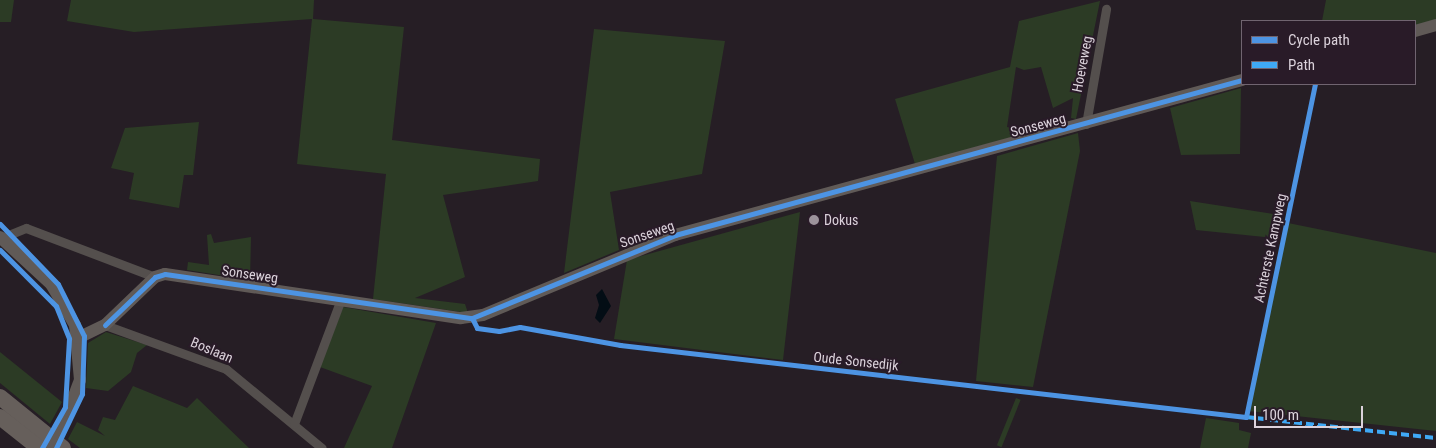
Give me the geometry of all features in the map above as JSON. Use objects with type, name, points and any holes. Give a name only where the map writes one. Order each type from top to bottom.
[{"type":"highway","points":[[0,397],[64,448]]},
{"type":"highway","points":[[0,417],[39,448]]},
{"type":"main road","points":[[1416,31],[1436,25]]},
{"type":"main road","name":"Sonseweg","points":[[155,277],[165,274],[341,298],[461,318],[483,315],[676,236],[1241,80]]},
{"type":"main road","points":[[1,237],[51,284],[69,310],[78,338],[80,380],[64,422],[49,448]]},
{"type":"main road","points":[[78,338],[105,325],[155,277]]},
{"type":"street","name":"Hoeveweg","points":[[1086,124],[1106,9]]},
{"type":"street","name":"Sonseweg","points":[[1,237],[26,228],[155,277]]},
{"type":"street","points":[[294,424],[341,298]]},
{"type":"street","name":"Boslaan","points":[[105,325],[226,370],[322,448]]},
{"type":"green space","points":[[0,0],[14,0],[11,22],[0,22]]},
{"type":"green space","points":[[71,0],[314,0],[313,19],[404,27],[392,140],[540,159],[538,181],[443,195],[465,277],[415,298],[465,304],[468,313],[373,299],[386,174],[297,164],[312,19],[134,32],[67,21]]},
{"type":"green space","points":[[1326,0],[1436,0],[1436,21],[1416,27],[1416,20],[1322,20]]},
{"type":"green space","points":[[1100,1],[1076,119],[1071,118],[1073,98],[1053,108],[1041,67],[1024,70],[1016,67],[1007,127],[1016,129],[1016,136],[915,164],[895,99],[1010,67],[1019,21]]},
{"type":"green space","points":[[594,29],[725,41],[702,174],[610,192],[619,250],[564,273]]},
{"type":"green space","points":[[1241,88],[1240,154],[1181,155],[1170,108]]},
{"type":"green space","points":[[199,122],[193,175],[184,175],[179,208],[129,199],[134,173],[111,168],[125,128]]},
{"type":"green space","points":[[1078,133],[1080,151],[1033,387],[976,381],[997,156]]},
{"type":"green space","points":[[1190,201],[1280,215],[1275,238],[1196,230]]},
{"type":"green space","points":[[800,212],[783,360],[614,339],[627,260]]},
{"type":"green space","points":[[1288,223],[1436,253],[1436,431],[1248,411]]},
{"type":"green space","points":[[211,234],[214,243],[251,237],[250,280],[187,270],[188,262],[209,265],[207,235]]},
{"type":"green space","points":[[343,307],[436,323],[392,448],[344,448],[372,386],[320,367]]},
{"type":"green space","points":[[106,332],[147,345],[137,353],[131,372],[108,391],[86,388],[88,343]]},
{"type":"green space","points":[[0,352],[62,402],[50,424],[0,383]]},
{"type":"green space","points":[[133,386],[187,408],[197,398],[249,448],[80,448],[68,439],[77,422],[105,436],[98,430],[103,417],[115,420]]},
{"type":"green space","points":[[1016,398],[1021,400],[1002,447],[997,445]]},
{"type":"green space","points":[[1206,418],[1239,423],[1239,430],[1251,433],[1248,448],[1200,448]]},
{"type":"shaded area","points":[[602,289],[611,306],[600,323],[595,318],[599,305],[596,295]]},
{"type":"marked path","points":[[1246,417],[1436,438]]},
{"type":"cycle path","points":[[105,325],[155,277],[165,274],[472,318],[675,235],[1241,80]]},
{"type":"cycle path","name":"Achterste Kampweg","points":[[472,318],[477,328],[499,331],[520,327],[620,345],[1246,417],[1315,85]]},
{"type":"cycle path","points":[[0,224],[58,284],[84,336],[82,394],[56,448]]},
{"type":"cycle path","points":[[0,250],[56,306],[69,339],[65,407],[42,448]]},
{"type":"place","name":"Dokus","points":[[814,220]]}]
